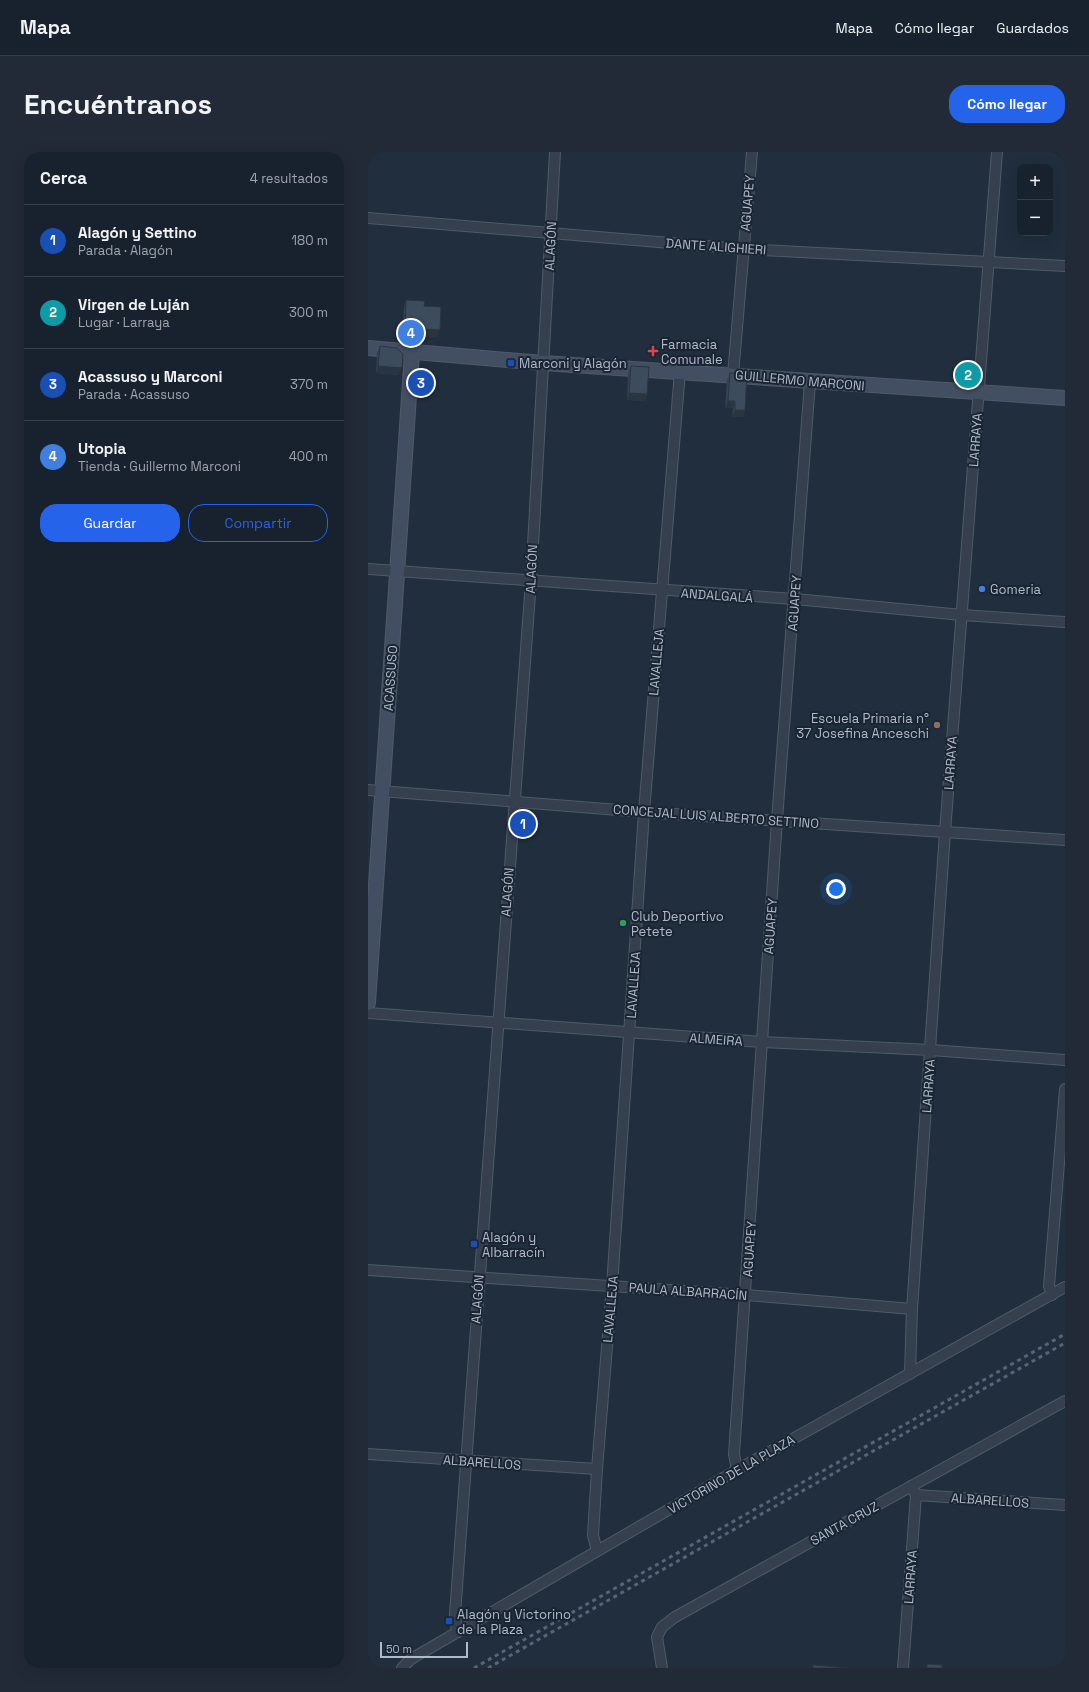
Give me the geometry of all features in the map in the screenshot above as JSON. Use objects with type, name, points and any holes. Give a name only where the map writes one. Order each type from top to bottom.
[{"type":"street","name":"ALAGÓN","points":[[457,1632],[455,1614],[531,582],[550,234],[556,152]]},
{"type":"street","name":"AGUAPEY","points":[[733,375],[752,152]]},
{"type":"street","name":"LARRAYA","points":[[910,1374],[912,1310],[945,832],[996,152]]},
{"type":"street","name":"DANTE ALIGHIERI","points":[[368,218],[743,249],[1065,266]]},
{"type":"street","name":"GUILLERMO MARCONI","points":[[368,348],[543,363],[1065,398]]},
{"type":"street","name":"ACASSUSO","points":[[368,1003],[412,352]]},
{"type":"street","name":"LAVALLEJA","points":[[597,1551],[593,1535],[597,1469],[612,1286],[644,812],[680,372]]},
{"type":"street","name":"AGUAPEY","points":[[737,1470],[734,1454],[746,1295],[777,820],[795,599],[810,382]]},
{"type":"street","name":"ANDALGALÁ","points":[[368,569],[531,582],[795,599],[962,615],[1065,622]]},
{"type":"street","name":"CONCEJAL LUIS ALBERTO SETTINO","points":[[368,790],[644,812],[1065,840]]},
{"type":"street","name":"ALMEIRA","points":[[368,1012],[498,1021],[630,1033],[762,1042],[931,1050],[1065,1060]]},
{"type":"street","points":[[1052,1295],[1049,1286],[1065,1089]]},
{"type":"street","name":"PAULA ALBARRACÍN","points":[[368,1270],[746,1295],[912,1310]]},
{"type":"street","name":"VICTORINO DE LA PLAZA","points":[[402,1668],[410,1659],[737,1470],[1065,1287]]},
{"type":"street","name":"SANTA CRUZ","points":[[662,1668],[658,1637],[662,1627],[675,1617],[914,1490],[1065,1401]]},
{"type":"street","name":"ALBARELLOS","points":[[368,1454],[597,1469]]},
{"type":"street","name":"LARRAYA","points":[[903,1668],[914,1490]]},
{"type":"street","name":"ALBARELLOS","points":[[914,1490],[1065,1505]]},
{"type":"building","points":[[406,300],[425,301],[424,306],[441,307],[440,330],[405,328]]},
{"type":"building","points":[[380,346],[397,348],[403,354],[402,368],[378,366]]},
{"type":"building","points":[[631,366],[649,367],[647,394],[629,393]]},
{"type":"building","points":[[730,373],[747,374],[745,410],[735,410],[735,401],[728,401]]},
{"type":"building","points":[[927,1664],[942,1665],[942,1668],[927,1668]]},
{"type":"building","points":[[813,1665],[850,1668],[813,1668]]},
{"type":"railway","points":[[474,1668],[1065,1334]]},
{"type":"railway","points":[[488,1668],[1065,1343]]},
{"type":"place","name":"Utopia","points":[[411,333]]},
{"type":"place","name":"Farmacia Comunale","points":[[653,351]]},
{"type":"place","name":"Marconi y Alagón","points":[[511,363]]},
{"type":"place","name":"Virgen de Luján","points":[[968,375]]},
{"type":"place","name":"Acassuso y Marconi","points":[[421,383]]},
{"type":"place","name":"Gomeria","points":[[982,589]]},
{"type":"place","name":"Escuela Primaria n° 37 Josefina Anceschi","points":[[937,725]]},
{"type":"place","name":"Alagón y Settino","points":[[523,824]]},
{"type":"place","name":"Club Deportivo Petete","points":[[623,923]]},
{"type":"place","name":"Alagón y Albarracín","points":[[474,1244]]},
{"type":"place","name":"Alagón y Victorino de la Plaza","points":[[449,1621]]}]
